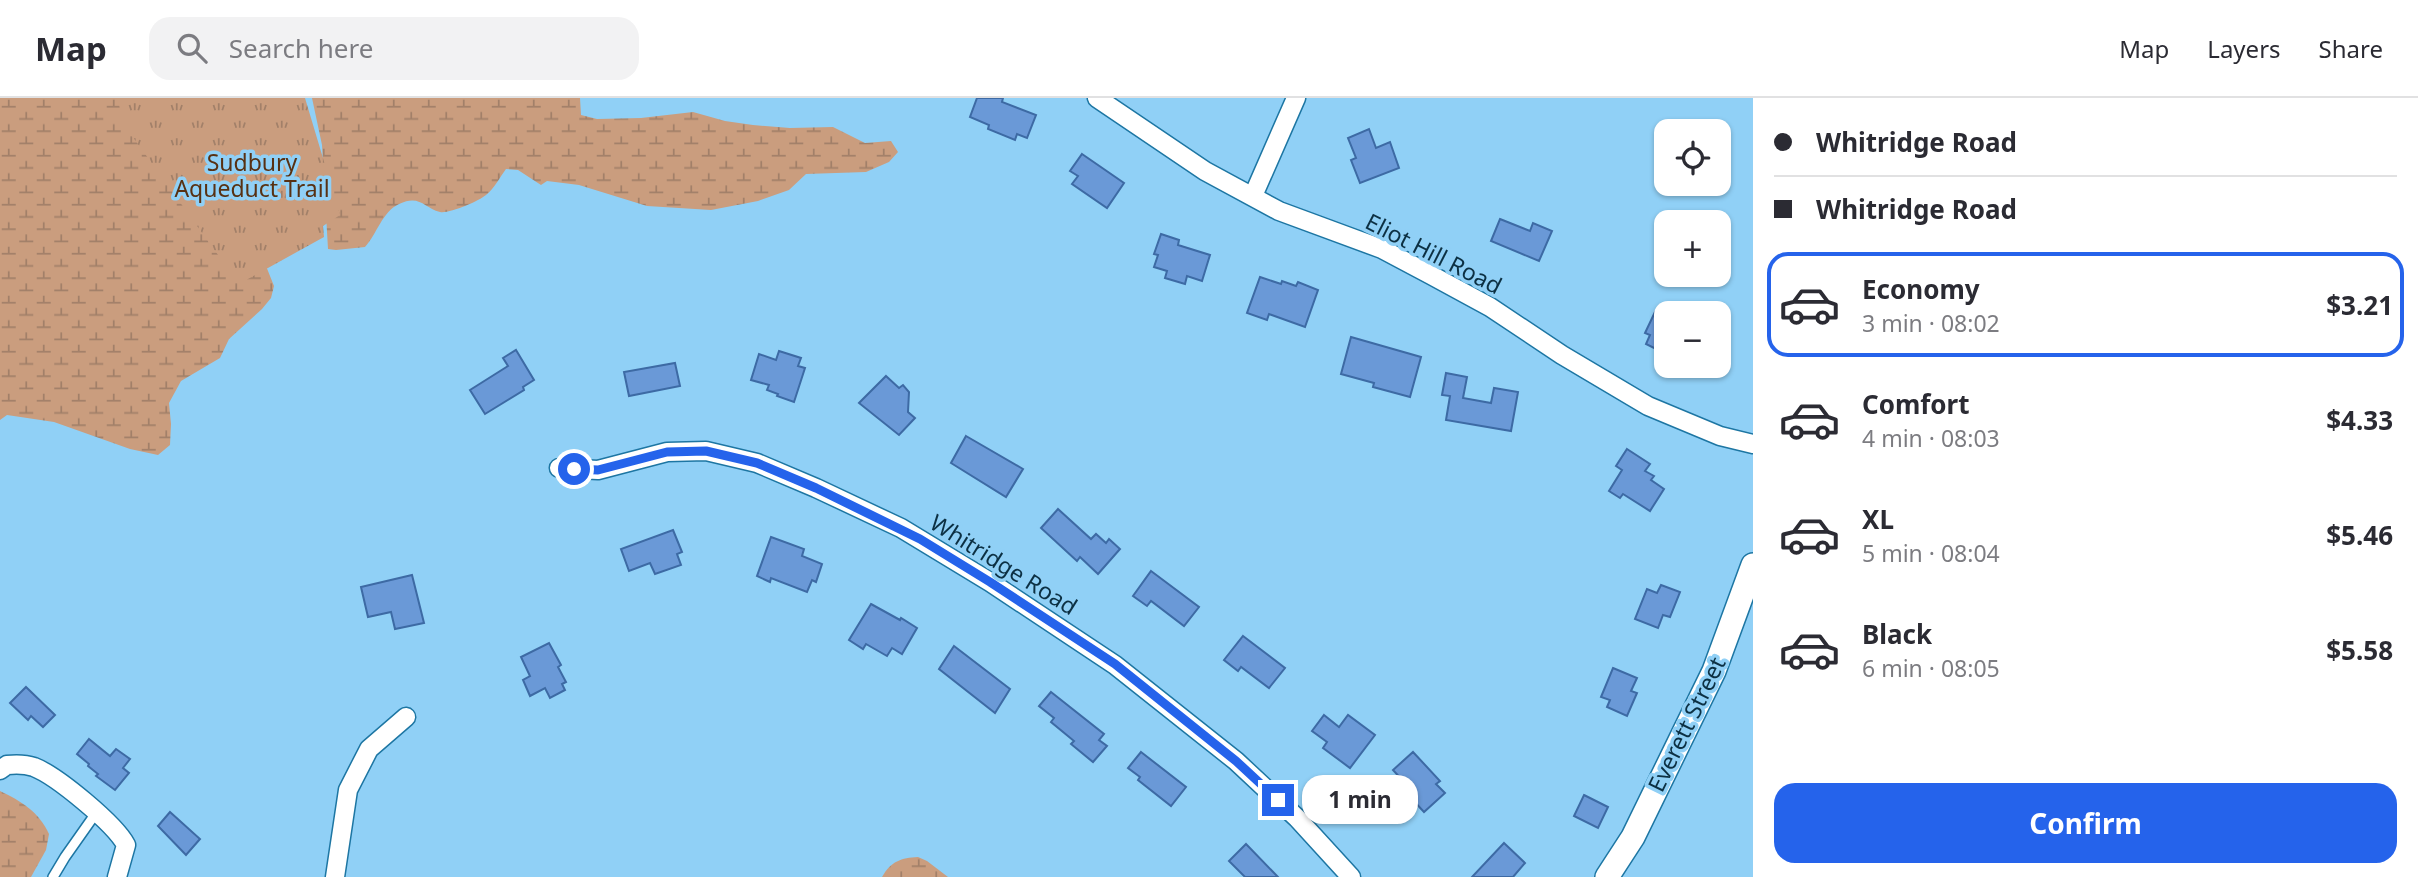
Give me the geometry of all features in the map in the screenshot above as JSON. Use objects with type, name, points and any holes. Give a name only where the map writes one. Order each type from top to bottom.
[{"type":"street","name":"Eliot Hill Road","points":[[1097,98],[1205,172],[1279,211],[1382,249],[1465,292],[1601,380],[1647,406],[1720,436],[1753,444]]},
{"type":"street","points":[[1253,196],[1296,98]]},
{"type":"street","name":"Whitridge Road","points":[[559,468],[598,470],[667,452],[706,451],[757,463],[901,528],[990,582],[1115,664],[1236,761],[1297,818],[1351,877]]},
{"type":"street","name":"Everett Street","points":[[1607,877],[1633,837],[1714,671],[1753,565]]},
{"type":"street","points":[[335,877],[348,790],[369,749],[406,717]]},
{"type":"street","points":[[0,770],[7,765],[19,764],[35,768],[59,783],[120,834],[126,845],[117,877]]},
{"type":"lane","points":[[53,877],[96,813]]},
{"type":"green space","points":[[0,98],[199,98],[274,286],[271,298],[229,339],[220,358],[181,381],[169,403],[170,445],[158,455],[130,449],[54,422],[7,415],[0,420]]},
{"type":"green space","name":"Sudbury Aqueduct Trail","points":[[118,98],[305,98],[340,215],[323,226],[324,237],[239,284],[122,122]]},
{"type":"green space","points":[[312,98],[580,98],[581,115],[597,119],[641,118],[693,112],[753,125],[833,127],[865,143],[891,141],[898,152],[889,162],[866,172],[806,174],[789,190],[758,201],[711,210],[647,206],[579,185],[547,181],[541,185],[518,170],[506,169],[489,192],[471,204],[440,212],[417,201],[406,201],[388,212],[365,247],[336,250],[328,249],[322,145]]},
{"type":"green space","points":[[0,791],[29,808],[49,834],[46,850],[31,877],[0,877]]},
{"type":"green space","points":[[918,857],[948,877],[882,877],[897,861]]},
{"type":"building","points":[[977,98],[1003,98],[1002,102],[1036,115],[1027,138],[1017,134],[1015,140],[988,129],[989,125],[970,117]]},
{"type":"building","points":[[1369,129],[1376,148],[1390,142],[1399,168],[1360,183],[1351,160],[1356,158],[1348,138]]},
{"type":"building","points":[[1082,154],[1124,183],[1107,208],[1072,184],[1078,176],[1070,171]]},
{"type":"building","points":[[1500,219],[1530,231],[1533,223],[1552,231],[1539,261],[1491,241]]},
{"type":"building","points":[[1161,234],[1179,240],[1178,245],[1210,255],[1202,281],[1187,276],[1185,284],[1165,278],[1167,271],[1154,267],[1158,255],[1154,254]]},
{"type":"building","points":[[1260,277],[1296,286],[1298,282],[1318,290],[1305,327],[1269,314],[1267,320],[1247,313]]},
{"type":"building","points":[[1654,314],[1654,348],[1646,344],[1650,335],[1645,333]]},
{"type":"building","points":[[1351,337],[1421,357],[1410,397],[1373,387],[1374,383],[1341,374]]},
{"type":"building","points":[[516,350],[534,380],[523,387],[524,390],[485,414],[470,390],[508,366],[503,358]]},
{"type":"building","points":[[779,351],[801,358],[798,366],[805,368],[794,402],[767,390],[769,385],[751,380],[759,354],[776,360]]},
{"type":"building","points":[[675,363],[680,386],[629,396],[624,372]]},
{"type":"building","points":[[1446,373],[1467,377],[1463,398],[1491,403],[1494,388],[1518,392],[1511,431],[1446,420],[1450,396],[1442,395]]},
{"type":"building","points":[[886,376],[899,388],[903,385],[909,392],[908,412],[915,418],[899,435],[859,403]]},
{"type":"building","points":[[966,436],[1023,469],[1006,497],[951,463]]},
{"type":"building","points":[[1627,449],[1650,464],[1645,471],[1654,476],[1651,480],[1664,489],[1650,511],[1623,494],[1620,498],[1609,491],[1622,470],[1616,466]]},
{"type":"building","points":[[1058,509],[1091,539],[1096,534],[1106,543],[1109,539],[1120,549],[1098,574],[1080,557],[1077,561],[1041,528]]},
{"type":"building","points":[[673,530],[682,552],[677,554],[681,565],[655,574],[650,563],[629,571],[621,549]]},
{"type":"building","points":[[771,537],[804,549],[802,556],[822,564],[816,582],[812,580],[807,592],[771,578],[770,582],[757,576]]},
{"type":"building","points":[[1151,571],[1199,607],[1184,626],[1151,601],[1147,606],[1133,596]]},
{"type":"building","points":[[412,575],[424,623],[395,629],[391,612],[368,617],[361,587]]},
{"type":"building","points":[[1661,585],[1680,592],[1670,617],[1663,615],[1658,628],[1635,619],[1647,589],[1657,593]]},
{"type":"building","points":[[871,604],[917,628],[902,654],[892,648],[887,656],[866,644],[863,649],[849,640]]},
{"type":"building","points":[[1243,636],[1285,668],[1269,688],[1241,667],[1238,671],[1224,660]]},
{"type":"building","points":[[549,643],[561,665],[558,667],[566,682],[562,684],[565,690],[550,698],[545,688],[530,696],[523,680],[530,676],[521,657]]},
{"type":"building","points":[[954,646],[1010,689],[995,713],[939,669]]},
{"type":"building","points":[[1613,668],[1637,678],[1631,691],[1637,693],[1627,716],[1607,707],[1610,700],[1601,697]]},
{"type":"building","points":[[26,687],[55,715],[43,727],[31,716],[28,720],[10,703]]},
{"type":"building","points":[[1051,692],[1104,734],[1099,740],[1107,746],[1093,762],[1071,744],[1074,741],[1051,722],[1054,718],[1039,706]]},
{"type":"building","points":[[1324,715],[1339,727],[1348,715],[1375,735],[1350,768],[1323,748],[1327,742],[1312,731]]},
{"type":"building","points":[[89,739],[110,756],[116,749],[130,759],[123,768],[129,773],[115,790],[96,776],[98,774],[77,754]]},
{"type":"building","points":[[1141,752],[1186,787],[1171,806],[1138,780],[1140,777],[1128,768]]},
{"type":"building","points":[[1413,752],[1440,781],[1436,784],[1445,793],[1424,812],[1411,798],[1415,794],[1393,770]]},
{"type":"building","points":[[1584,795],[1608,807],[1598,828],[1574,816]]},
{"type":"building","points":[[170,812],[200,839],[186,855],[158,826]]},
{"type":"building","points":[[1504,843],[1525,863],[1513,877],[1472,877]]},
{"type":"building","points":[[1246,844],[1278,877],[1245,877],[1229,861]]},
{"type":"route","points":[[574,469],[598,470],[667,452],[706,451],[757,463],[816,488],[920,539],[1115,664],[1236,761],[1278,800]]}]
